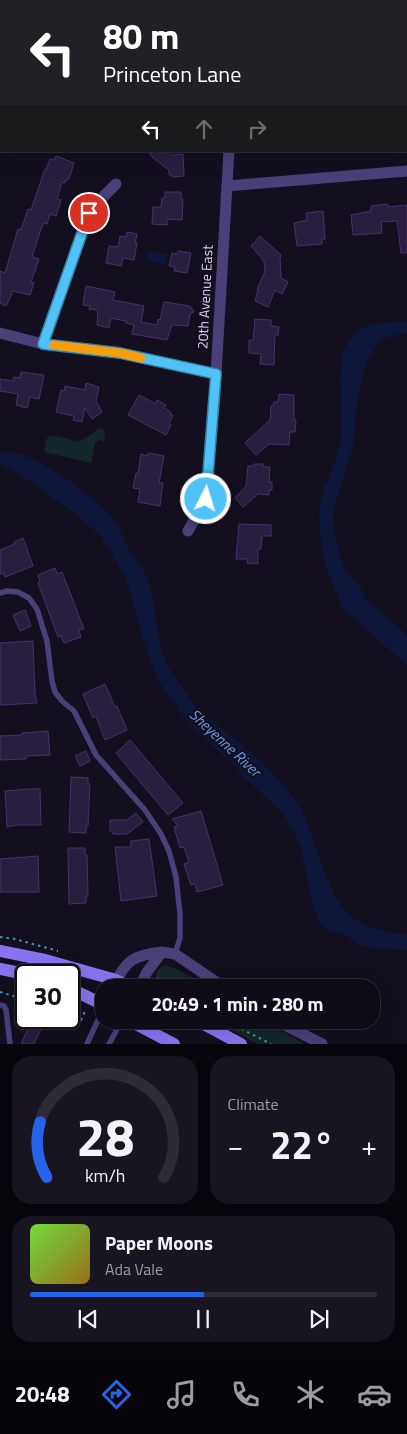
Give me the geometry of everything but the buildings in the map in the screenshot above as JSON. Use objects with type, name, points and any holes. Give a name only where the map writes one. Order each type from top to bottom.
[{"type":"main road","points":[[0,951],[45,960],[100,979]]},
{"type":"main road","points":[[0,969],[15,972]]},
{"type":"main road","points":[[80,994],[95,1001]]},
{"type":"main road","points":[[145,1029],[174,1044]]},
{"type":"main road","points":[[213,1029],[241,1044]]},
{"type":"street","name":"20th Avenue East","points":[[188,531],[206,499],[216,374],[229,152]]},
{"type":"street","points":[[227,186],[407,170]]},
{"type":"street","points":[[43,344],[89,213],[116,184]]},
{"type":"street","points":[[0,333],[43,344],[120,353],[216,374]]},
{"type":"street","points":[[144,979],[162,952]]},
{"type":"street","points":[[117,979],[128,963],[142,954],[162,952],[174,954],[212,979]]},
{"type":"street","points":[[293,1029],[322,1044]]},
{"type":"lane","points":[[0,594],[7,591],[18,592],[29,598],[33,603],[47,641],[52,681],[56,692],[62,701],[74,711],[96,755],[145,810],[161,834],[169,851],[176,877],[180,938],[174,954]]},
{"type":"lane","points":[[0,1005],[4,1006],[6,1010],[10,1044]]},
{"type":"lane","points":[[87,1044],[95,1026]]},
{"type":"lane","points":[[109,1044],[117,1029]]},
{"type":"path","points":[[0,992],[15,997]]},
{"type":"path","points":[[242,1029],[271,1044]]},
{"type":"green space","points":[[99,428],[104,429],[105,441],[99,440],[95,443],[91,463],[44,452],[47,438],[50,436],[77,442]]},
{"type":"green space","points":[[166,965],[195,979],[155,979],[160,968]]},
{"type":"green space","points":[[230,1029],[278,1029],[305,1044],[258,1044]]},
{"type":"water","points":[[149,251],[167,255],[166,264],[147,260]]},
{"type":"water","points":[[407,321],[407,334],[404,333],[381,339],[367,361],[357,401],[353,447],[332,515],[339,554],[346,571],[362,590],[365,598],[407,635],[407,665],[343,609],[326,568],[321,544],[319,510],[341,439],[340,376],[343,350],[358,329],[374,324]]},
{"type":"water","name":"Sheyenne River","points":[[0,452],[19,454],[43,465],[84,492],[115,521],[148,580],[165,659],[197,709],[271,771],[295,800],[306,821],[332,888],[347,913],[367,926],[407,935],[407,950],[370,948],[357,943],[343,933],[329,932],[319,921],[313,906],[299,841],[283,814],[193,727],[177,708],[177,704],[159,681],[147,652],[128,585],[108,546],[104,543],[101,536],[73,512],[18,473],[0,464]]},
{"type":"slow traffic","points":[[54,345],[120,353],[141,358]]},
{"type":"route","points":[[89,213],[43,344],[120,353],[216,374],[206,499]]}]
